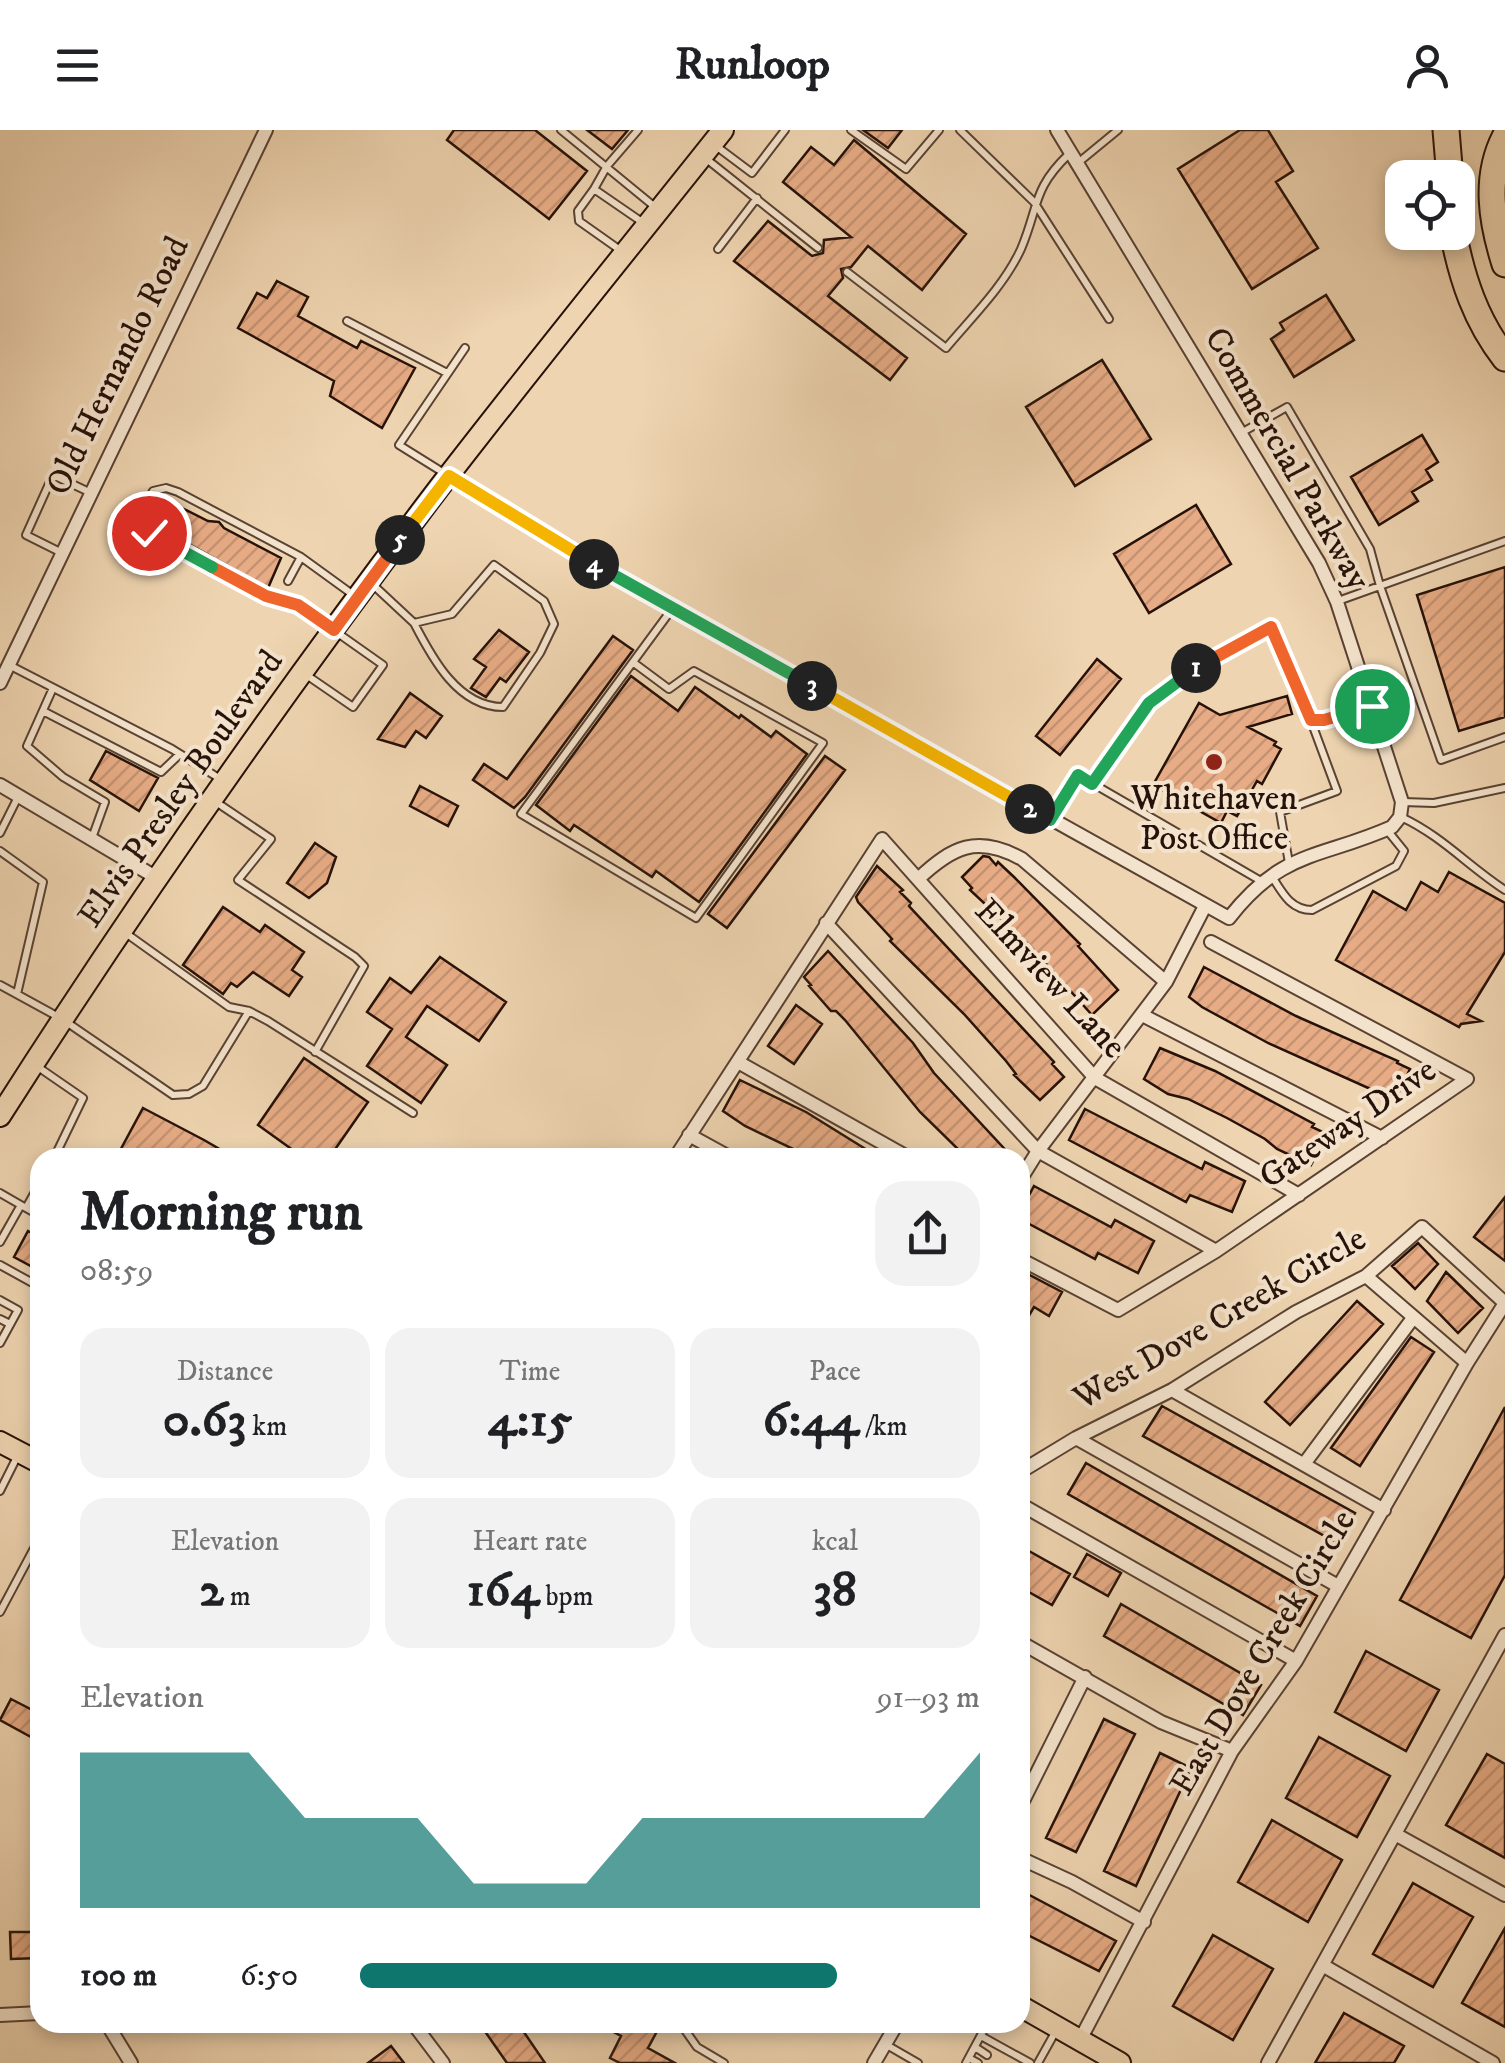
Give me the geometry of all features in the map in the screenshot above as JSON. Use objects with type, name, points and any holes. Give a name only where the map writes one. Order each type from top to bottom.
[{"type":"highway","points":[[1449,130],[1450,160]]},
{"type":"highway","points":[[1505,138],[1494,168],[1492,193],[1493,217],[1505,264]]},
{"type":"highway","points":[[1457,250],[1475,310],[1505,358]]},
{"type":"main road","name":"Elvis Presley Boulevard","points":[[0,1116],[211,799],[363,589],[713,139]]},
{"type":"main road","points":[[0,1442],[29,1458]]},
{"type":"main road","points":[[1030,2012],[1120,2063]]},
{"type":"street","name":"Old Hernando Road","points":[[0,683],[266,130]]},
{"type":"street","name":"Commercial Parkway","points":[[1057,130],[1319,562],[1337,602],[1372,706],[1402,802],[1400,816]]},
{"type":"street","points":[[449,476],[673,608],[1228,918],[1266,877],[1289,864],[1387,830],[1400,816]]},
{"type":"street","points":[[0,785],[157,878]]},
{"type":"street","name":"Elmview Lane","points":[[826,924],[882,838],[1096,1078],[1299,1195]]},
{"type":"street","points":[[918,879],[943,856],[960,848],[1006,850],[1022,859],[1166,982]]},
{"type":"street","points":[[1030,1164],[1166,982],[1206,906]]},
{"type":"street","points":[[681,1148],[826,924],[1038,1151],[1216,1251]]},
{"type":"street","name":"Gateway Drive","points":[[1030,1265],[1118,1310],[1216,1251],[1468,1079],[1211,942]]},
{"type":"street","points":[[1142,1015],[1382,1138]]},
{"type":"street","points":[[738,1062],[891,1148]]},
{"type":"street","points":[[689,1136],[711,1148]]},
{"type":"street","name":"West Dove Creek Circle","points":[[1030,1466],[1172,1390],[1296,1312],[1366,1276],[1422,1227],[1505,1303]]},
{"type":"street","points":[[1366,1276],[1466,1363]]},
{"type":"street","name":"East Dove Creek Circle","points":[[1080,2040],[1232,1751],[1296,1662],[1466,1363],[1505,1303]]},
{"type":"street","points":[[1304,1464],[1412,1318]]},
{"type":"street","points":[[1172,1390],[1384,1510]]},
{"type":"street","points":[[1076,1438],[1338,1586]]},
{"type":"street","points":[[1030,1510],[1296,1662]]},
{"type":"street","points":[[1268,2063],[1505,1635]]},
{"type":"street","points":[[1030,1647],[1161,1722],[1232,1751]]},
{"type":"street","points":[[1030,1787],[1086,1677]]},
{"type":"street","points":[[1395,1834],[1505,1895]]},
{"type":"street","points":[[1030,1863],[1144,1922]]},
{"type":"street","points":[[1324,1966],[1493,2063]]},
{"type":"street","points":[[0,2015],[30,2014]]},
{"type":"street","points":[[113,2033],[131,2063]]},
{"type":"street","points":[[421,2033],[444,2063]]},
{"type":"street","points":[[874,2063],[892,2033]]},
{"type":"lane","points":[[562,130],[607,166],[654,218]]},
{"type":"lane","points":[[626,254],[578,221],[578,212],[607,166],[638,130]]},
{"type":"lane","points":[[713,139],[752,173],[785,130]]},
{"type":"lane","points":[[852,130],[906,169],[939,130]]},
{"type":"lane","points":[[960,130],[1034,202],[1109,319]]},
{"type":"lane","points":[[847,272],[946,348],[1003,280],[1022,247],[1034,202],[1052,170],[1118,130]]},
{"type":"lane","points":[[713,139],[757,198],[818,248]]},
{"type":"lane","points":[[594,188],[654,218]]},
{"type":"lane","points":[[718,249],[757,198]]},
{"type":"lane","points":[[346,322],[447,374]]},
{"type":"lane","points":[[449,476],[400,445],[465,348]]},
{"type":"lane","points":[[1240,434],[1287,407],[1370,549],[1442,760],[1505,736]]},
{"type":"lane","points":[[62,553],[26,535],[53,475],[90,493]]},
{"type":"lane","points":[[303,672],[353,707],[383,664],[298,605],[266,596],[141,527],[139,517],[153,491],[166,488],[363,589],[414,623],[443,676],[487,707],[502,707],[540,653],[554,624],[544,601],[494,565],[452,614],[414,623]]},
{"type":"lane","points":[[1337,602],[1505,541]]},
{"type":"lane","points":[[288,581],[301,556]]},
{"type":"lane","points":[[634,662],[669,688],[694,671],[823,743],[696,918],[521,814],[673,608]]},
{"type":"lane","points":[[1092,784],[1149,703],[1185,674],[1271,627],[1337,791],[1280,812],[1289,864]]},
{"type":"lane","points":[[8,665],[224,781]]},
{"type":"lane","points":[[57,690],[28,746],[64,777],[104,802],[92,839]]},
{"type":"lane","points":[[1311,720],[1372,706]]},
{"type":"lane","points":[[43,711],[160,772],[180,754]]},
{"type":"lane","points":[[1050,820],[1078,775],[1266,877],[1291,905],[1301,910],[1312,910],[1396,866],[1404,851],[1387,830]]},
{"type":"lane","points":[[1402,802],[1434,803],[1505,788]]},
{"type":"lane","points":[[0,833],[18,797]]},
{"type":"lane","points":[[211,799],[271,839],[238,880],[356,956],[364,966],[315,1052]]},
{"type":"lane","points":[[1400,816],[1431,831],[1505,890]]},
{"type":"lane","points":[[0,850],[44,882],[17,994]]},
{"type":"lane","points":[[122,930],[229,1007],[249,1011],[413,1113]]},
{"type":"lane","points":[[0,985],[62,1020],[173,1095],[189,1094],[202,1086],[249,1011]]},
{"type":"lane","points":[[33,1064],[83,1098],[59,1148]]},
{"type":"lane","points":[[0,1193],[30,1210]]},
{"type":"lane","points":[[0,1242],[30,1198]]},
{"type":"lane","points":[[0,1266],[30,1282]]},
{"type":"lane","points":[[0,1300],[18,1310],[0,1343]]},
{"type":"lane","points":[[0,1319],[10,1324]]},
{"type":"lane","points":[[0,1491],[29,1458]]},
{"type":"lane","points":[[0,1612],[30,1556]]},
{"type":"lane","points":[[1038,2063],[1058,2027]]},
{"type":"lane","points":[[687,2033],[696,2047],[724,2063]]},
{"type":"lane","points":[[978,2063],[967,2060],[982,2033]]},
{"type":"lane","points":[[981,2036],[1030,2063]]},
{"type":"lane","points":[[885,2044],[918,2063]]},
{"type":"lane","points":[[974,2048],[987,2054]]},
{"type":"building","points":[[454,130],[535,130],[587,171],[549,219],[447,140]]},
{"type":"building","points":[[587,130],[628,130],[612,149]]},
{"type":"building","points":[[863,130],[902,130],[888,148]]},
{"type":"building","points":[[1240,130],[1268,130],[1293,171],[1276,182],[1318,248],[1252,289],[1178,169]]},
{"type":"building","points":[[854,140],[966,234],[922,290],[868,246],[851,267],[841,269],[843,278],[828,296],[907,358],[890,380],[734,261],[768,221],[812,256],[823,253],[824,240],[851,237],[783,182],[811,147],[834,165]]},
{"type":"building","points":[[277,281],[308,297],[298,316],[357,348],[361,341],[415,368],[382,428],[330,396],[334,381],[238,328],[257,293],[267,298]]},
{"type":"building","points":[[1326,295],[1354,340],[1294,377],[1271,339],[1284,330],[1280,323]]},
{"type":"building","points":[[1102,360],[1151,439],[1075,486],[1026,407]]},
{"type":"building","points":[[1422,435],[1438,462],[1426,470],[1432,480],[1412,492],[1418,501],[1379,525],[1351,477]]},
{"type":"building","points":[[1196,505],[1231,564],[1149,613],[1114,554]]},
{"type":"building","points":[[184,509],[219,522],[281,558],[268,588],[171,534]]},
{"type":"building","points":[[1505,567],[1505,717],[1459,731],[1417,595]]},
{"type":"building","points":[[499,630],[529,652],[506,682],[500,678],[486,697],[471,688],[486,667],[474,659]]},
{"type":"building","points":[[613,636],[633,650],[525,797],[514,808],[473,780],[484,764],[507,779]]},
{"type":"building","points":[[1097,659],[1121,679],[1060,755],[1036,736]]},
{"type":"building","points":[[631,676],[678,711],[695,687],[739,718],[741,715],[771,737],[776,731],[807,754],[699,902],[656,871],[652,877],[574,825],[570,831],[536,805]]},
{"type":"building","points":[[410,693],[442,716],[426,738],[416,731],[405,747],[378,739]]},
{"type":"building","points":[[1287,696],[1292,714],[1248,727],[1276,742],[1274,745],[1281,749],[1262,784],[1257,781],[1237,816],[1227,811],[1221,823],[1153,785],[1199,703],[1220,715]]},
{"type":"building","points":[[106,751],[158,778],[139,811],[90,780]]},
{"type":"building","points":[[825,756],[845,770],[727,928],[708,914]]},
{"type":"building","points":[[420,786],[458,806],[448,826],[410,806]]},
{"type":"building","points":[[315,843],[336,857],[327,883],[309,898],[287,883]]},
{"type":"building","points":[[983,856],[996,865],[998,862],[1014,877],[1080,944],[1118,990],[1092,1015],[1030,946],[970,890],[962,877]]},
{"type":"building","points":[[877,866],[903,890],[900,892],[911,903],[909,906],[1054,1062],[1064,1077],[1040,1100],[858,902],[856,897]]},
{"type":"building","points":[[1449,872],[1505,903],[1505,952],[1467,1014],[1481,1021],[1459,1027],[1336,960],[1373,891],[1406,910],[1421,882],[1438,892]]},
{"type":"building","points":[[223,907],[260,932],[265,925],[304,952],[292,970],[302,977],[289,996],[253,972],[237,987],[231,983],[223,994],[183,965]]},
{"type":"building","points":[[828,951],[1004,1148],[957,1148],[920,1112],[845,1020],[831,1011],[804,977]]},
{"type":"building","points":[[440,957],[506,1002],[479,1041],[427,1006],[406,1037],[447,1065],[421,1103],[367,1066],[392,1029],[367,1012],[390,978],[411,993]]},
{"type":"building","points":[[1204,967],[1296,1016],[1410,1069],[1395,1100],[1268,1043],[1202,1007],[1189,997]]},
{"type":"building","points":[[796,1005],[822,1024],[794,1064],[768,1046]]},
{"type":"building","points":[[1160,1048],[1215,1071],[1327,1134],[1311,1165],[1227,1118],[1168,1094],[1144,1079]]},
{"type":"building","points":[[304,1058],[368,1102],[336,1148],[290,1148],[258,1125]]},
{"type":"building","points":[[740,1080],[806,1112],[864,1148],[791,1148],[723,1111]]},
{"type":"building","points":[[143,1108],[218,1148],[121,1148]]},
{"type":"building","points":[[1085,1109],[1202,1169],[1205,1162],[1245,1181],[1232,1212],[1190,1195],[1186,1202],[1069,1140]]},
{"type":"building","points":[[1034,1186],[1111,1227],[1115,1220],[1154,1241],[1138,1273],[1098,1253],[1095,1259],[1030,1224],[1030,1193]]},
{"type":"building","points":[[1505,1197],[1505,1261],[1474,1237]]},
{"type":"building","points":[[28,1231],[30,1232],[30,1266],[14,1257]]},
{"type":"building","points":[[1418,1243],[1438,1264],[1415,1289],[1392,1266]]},
{"type":"building","points":[[1446,1272],[1483,1308],[1458,1333],[1427,1301]]},
{"type":"building","points":[[1030,1275],[1062,1292],[1049,1316],[1034,1307],[1030,1314]]},
{"type":"building","points":[[1357,1301],[1383,1324],[1290,1425],[1265,1402]]},
{"type":"building","points":[[1411,1337],[1434,1352],[1360,1466],[1331,1448]]},
{"type":"building","points":[[1162,1406],[1355,1513],[1339,1544],[1143,1436]]},
{"type":"building","points":[[1505,1407],[1505,1575],[1471,1638],[1400,1600]]},
{"type":"building","points":[[1086,1463],[1317,1596],[1300,1626],[1068,1494]]},
{"type":"building","points":[[1030,1552],[1070,1574],[1052,1605],[1030,1593]]},
{"type":"building","points":[[1087,1554],[1121,1573],[1108,1596],[1074,1577]]},
{"type":"building","points":[[1121,1604],[1261,1685],[1243,1715],[1104,1636]]},
{"type":"building","points":[[1366,1651],[1439,1690],[1406,1751],[1335,1712]]},
{"type":"building","points":[[11,1699],[30,1709],[30,1736],[0,1720]]},
{"type":"building","points":[[1104,1719],[1135,1734],[1076,1852],[1046,1838]]},
{"type":"building","points":[[1319,1737],[1390,1776],[1357,1837],[1286,1798]]},
{"type":"building","points":[[1160,1753],[1191,1768],[1136,1886],[1104,1871]]},
{"type":"building","points":[[1487,1754],[1505,1764],[1505,1858],[1446,1825]]},
{"type":"building","points":[[1272,1820],[1342,1860],[1308,1922],[1238,1882]]},
{"type":"building","points":[[1413,1883],[1473,1917],[1433,1987],[1373,1954]]},
{"type":"building","points":[[1030,1895],[1116,1941],[1099,1971],[1030,1936]]},
{"type":"building","points":[[1505,1928],[1505,2027],[1462,2003]]},
{"type":"building","points":[[10,1932],[30,1932],[30,1958],[11,1959]]},
{"type":"building","points":[[1213,1935],[1273,1969],[1233,2040],[1173,2006]]},
{"type":"building","points":[[1344,2013],[1404,2046],[1394,2063],[1315,2063]]},
{"type":"building","points":[[486,2033],[525,2033],[545,2063],[507,2063]]},
{"type":"building","points":[[615,2033],[656,2033],[648,2048],[675,2063],[620,2063],[610,2058],[621,2036]]},
{"type":"building","points":[[391,2046],[404,2063],[368,2063]]},
{"type":"place","name":"Whitehaven Post Office","points":[[1214,762]]},
{"type":"route","points":[[149,533],[266,596],[298,605],[334,630],[449,476],[578,554],[1050,820],[1078,775],[1092,784],[1149,703],[1185,674],[1271,627],[1311,720],[1372,706]]}]
